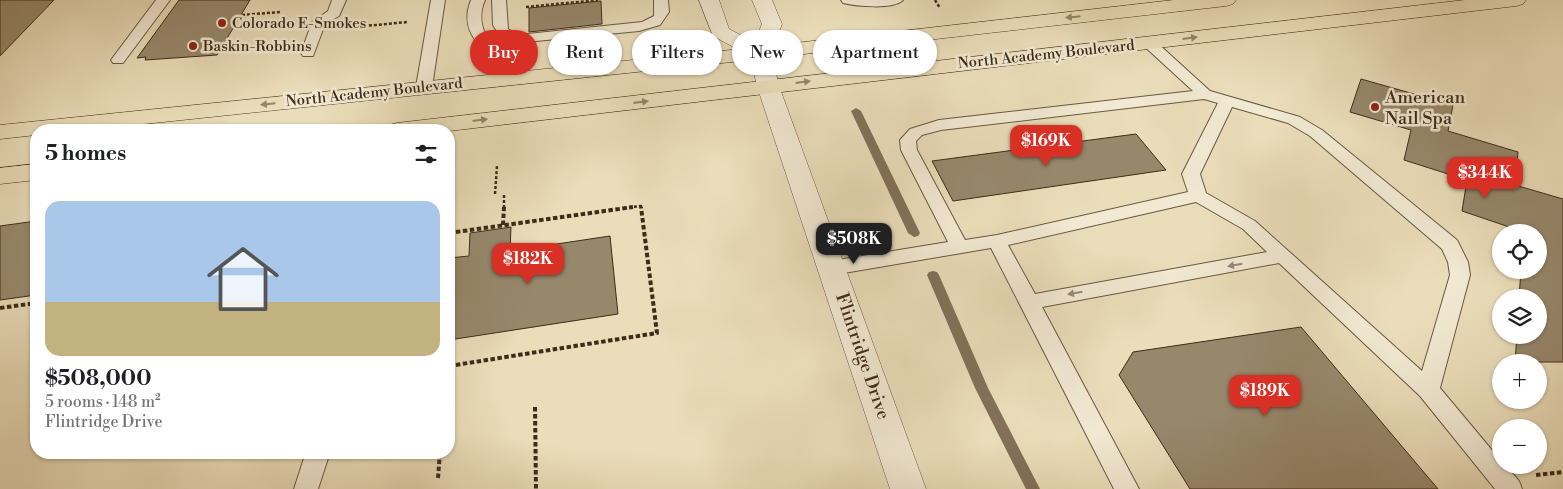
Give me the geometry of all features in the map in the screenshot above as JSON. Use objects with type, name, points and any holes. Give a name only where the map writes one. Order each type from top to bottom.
[{"type":"highway","name":"North Academy Boulevard","points":[[803,48],[1226,0]]},
{"type":"highway","name":"North Academy Boulevard","points":[[448,124],[1516,0]]},
{"type":"highway","name":"North Academy Boulevard","points":[[75,124],[732,56]]},
{"type":"highway","name":"North Academy Boulevard","points":[[0,132],[30,129]]},
{"type":"highway","points":[[0,176],[30,173]]},
{"type":"street","points":[[709,0],[720,32],[732,38]]},
{"type":"street","points":[[762,0],[772,24],[770,30]]},
{"type":"street","name":"Flintridge Drive","points":[[765,75],[908,489]]},
{"type":"lane","points":[[118,60],[163,0]]},
{"type":"lane","points":[[308,53],[318,22],[334,13],[339,0]]},
{"type":"lane","points":[[424,87],[438,0]]},
{"type":"lane","points":[[475,30],[478,0]]},
{"type":"lane","points":[[499,0],[498,25],[501,30]]},
{"type":"lane","points":[[538,38],[648,25],[662,17],[664,11],[661,0]]},
{"type":"lane","points":[[848,0],[866,3],[896,0]]},
{"type":"lane","points":[[1149,43],[1205,94]]},
{"type":"lane","points":[[960,247],[909,150],[908,140],[916,132],[939,125],[1205,94],[1294,120],[1316,132],[1450,245],[1458,262],[1460,275],[1428,390]]},
{"type":"lane","points":[[1227,101],[1190,174],[1198,196],[1249,225],[1428,390],[1510,489]]},
{"type":"lane","points":[[832,268],[997,242],[1198,196]]},
{"type":"lane","points":[[997,242],[1127,489]]},
{"type":"lane","points":[[1029,302],[1283,256]]},
{"type":"lane","points":[[306,489],[316,459]]},
{"type":"path","points":[[526,7],[598,0]]},
{"type":"path","points":[[935,0],[941,8]]},
{"type":"path","points":[[242,15],[282,12]]},
{"type":"path","points":[[351,28],[409,22],[410,15]]},
{"type":"path","points":[[496,194],[497,166]]},
{"type":"path","points":[[503,225],[504,193]]},
{"type":"path","points":[[455,232],[641,206],[658,333],[455,365]]},
{"type":"path","points":[[0,308],[30,304]]},
{"type":"path","points":[[535,407],[536,489]]},
{"type":"path","points":[[438,478],[439,459]]},
{"type":"building","points":[[0,0],[54,0],[0,56]]},
{"type":"building","points":[[179,0],[250,0],[217,55],[145,60],[146,57],[137,58]]},
{"type":"building","points":[[601,1],[602,24],[538,31],[529,30],[529,8]]},
{"type":"building","points":[[1361,79],[1453,105],[1448,131],[1518,152],[1515,185],[1563,199],[1563,362],[1547,362],[1547,354],[1516,354],[1516,344],[1547,344],[1547,289],[1520,289],[1520,279],[1547,279],[1547,224],[1500,224],[1462,211],[1467,180],[1404,160],[1411,130],[1350,112]]},
{"type":"building","points":[[1136,134],[1166,170],[953,201],[932,161]]},
{"type":"building","points":[[30,222],[30,296],[0,300],[0,226]]},
{"type":"building","points":[[511,227],[510,251],[610,236],[618,314],[455,339],[455,257],[469,256],[470,233]]},
{"type":"building","points":[[1301,327],[1438,489],[1190,489],[1119,375],[1133,352]]},
{"type":"waterway","points":[[856,111],[914,233]]},
{"type":"waterway","points":[[933,275],[982,388],[1033,489]]},
{"type":"place","name":"Colorado E-Smokes","points":[[222,23]]},
{"type":"place","name":"Baskin-Robbins","points":[[193,46]]},
{"type":"place","name":"American Nail Spa","points":[[1375,107]]}]
